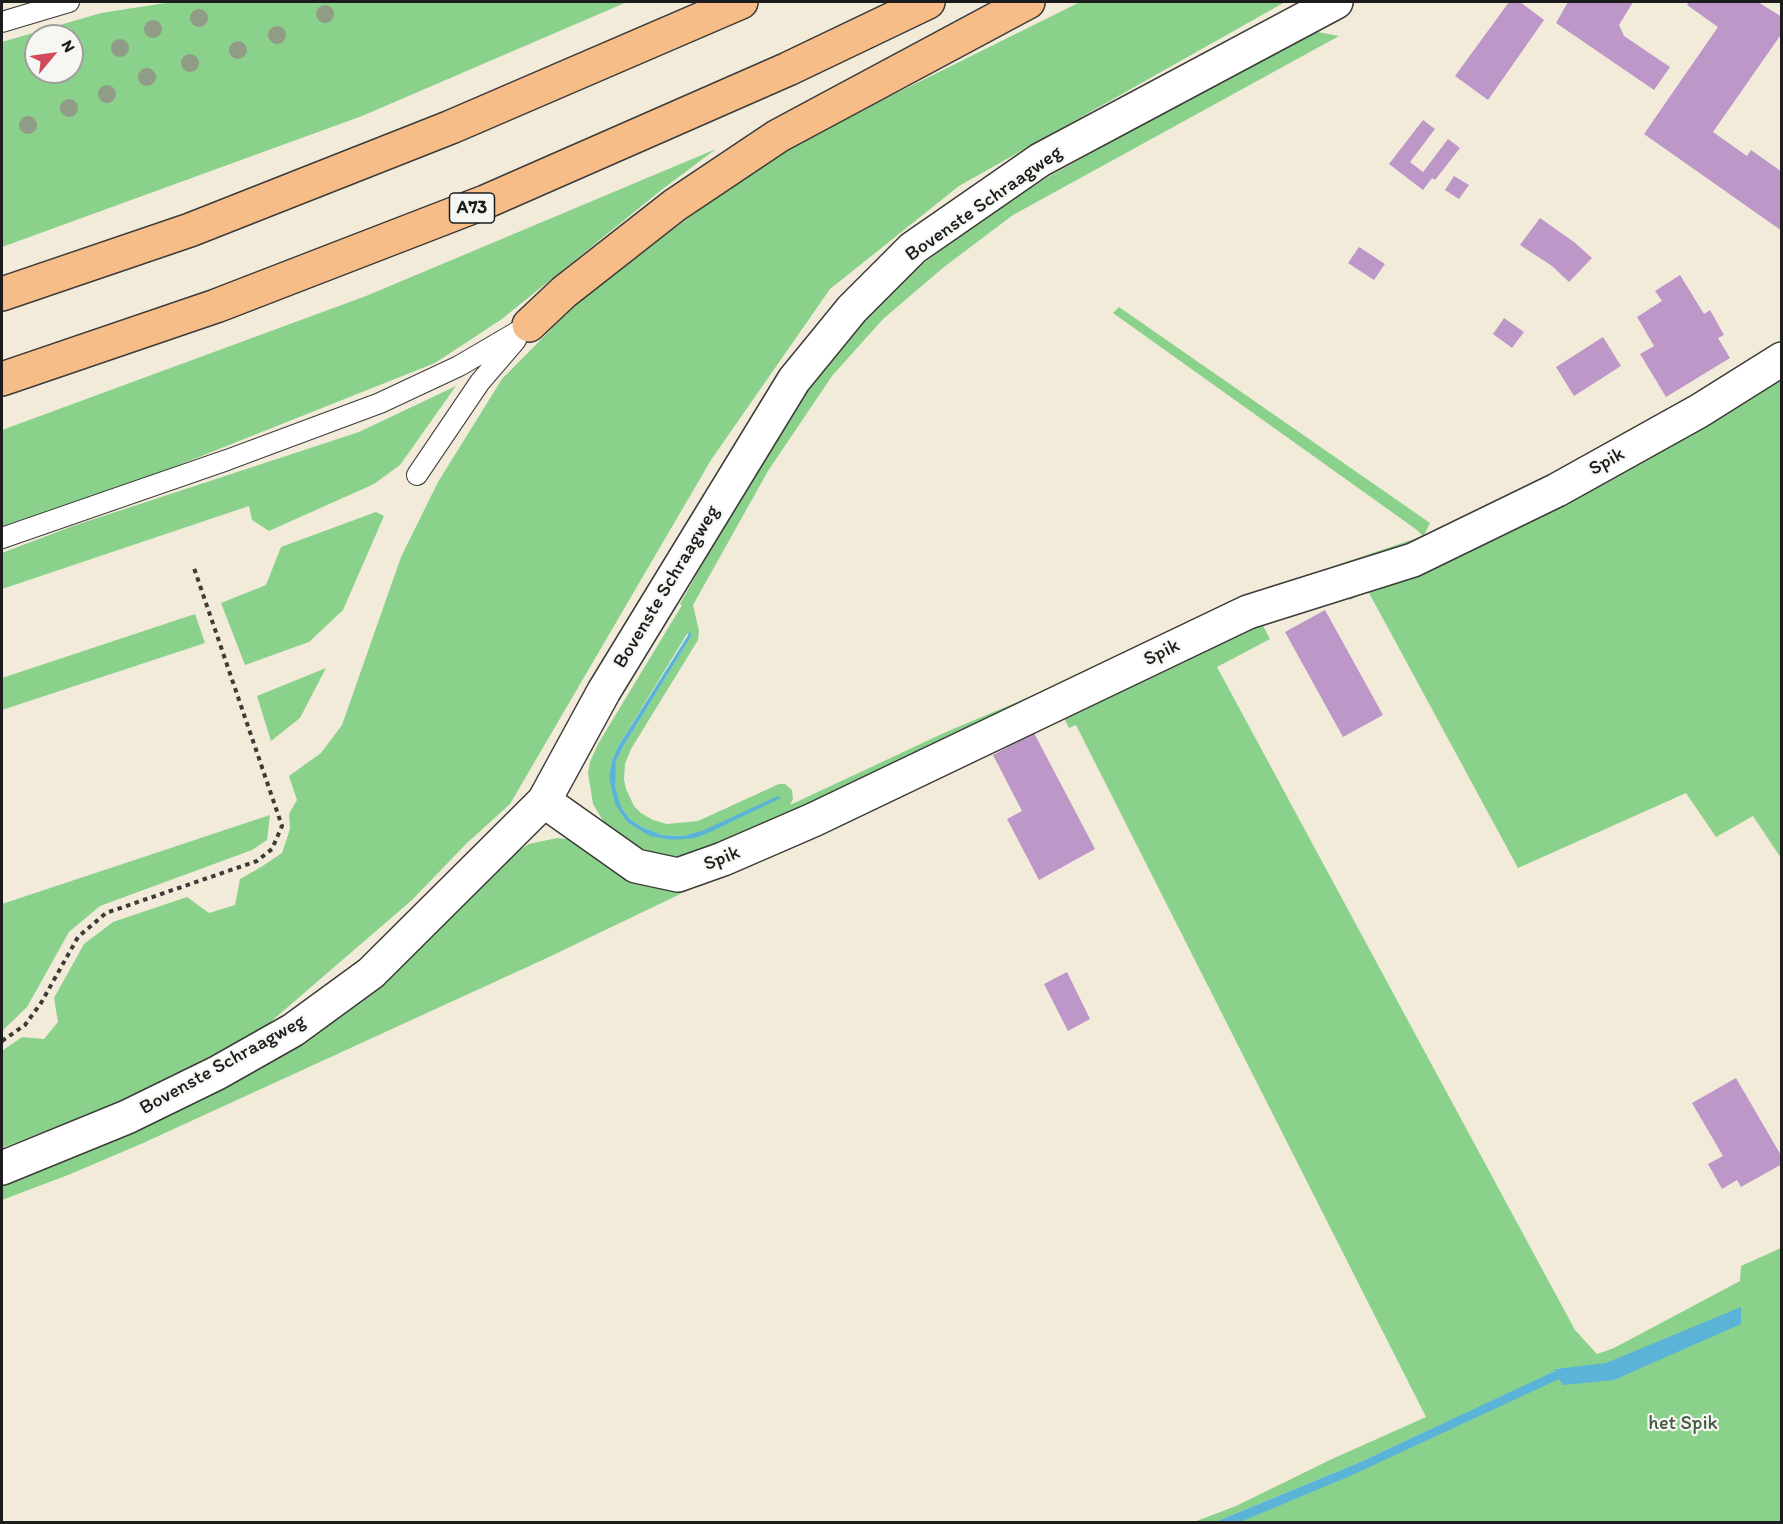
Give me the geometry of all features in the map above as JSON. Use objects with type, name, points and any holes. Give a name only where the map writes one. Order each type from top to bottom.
[{"type":"highway","points":[[2,294],[190,230],[440,131],[741,2]]},
{"type":"highway","name":"A73","points":[[2,379],[216,306],[486,202],[788,69],[928,2]]},
{"type":"highway","points":[[529,325],[564,292],[675,205],[778,136],[1028,2]]},
{"type":"street","name":"Bovenste Schraagweg","points":[[2,1168],[127,1118],[217,1073],[294,1030],[371,973],[544,801],[604,691],[794,380],[852,309],[913,248],[1040,160],[1336,2]]},
{"type":"street","name":"Spik","points":[[544,801],[636,866],[678,875],[723,859],[813,820],[1248,612],[1413,560],[1557,490],[1699,411],[1782,359]]},
{"type":"lane","points":[[2,22],[69,2]]},
{"type":"lane","points":[[417,475],[480,382],[529,325]]},
{"type":"lane","points":[[2,538],[227,460],[380,402],[459,366],[529,325]]},
{"type":"path","points":[[2,1041],[25,1025],[41,1003],[78,937],[106,913],[257,861],[272,849],[282,826],[194,568]]},
{"type":"green space","points":[[172,2],[627,2],[362,116],[2,247],[2,42],[24,36],[24,84],[84,84],[84,24],[63,24],[101,13]]},
{"type":"green space","points":[[1080,2],[1285,2],[959,186],[830,289],[711,460],[510,804],[466,844],[412,900],[267,1025],[142,1094],[2,1148],[2,1051],[22,1037],[44,1039],[58,1022],[54,998],[84,944],[113,922],[187,897],[209,913],[235,905],[240,879],[282,853],[290,829],[289,814],[297,800],[289,776],[321,753],[342,725],[401,557],[438,482],[502,379],[575,305],[735,182],[818,132]]},
{"type":"green space","points":[[1312,31],[1339,36],[1013,215],[944,267],[883,319],[832,376],[768,471],[693,605],[699,631],[698,640],[631,749],[625,764],[626,789],[634,806],[641,813],[667,824],[698,821],[779,784],[785,784],[792,790],[793,799],[790,805],[946,732],[1048,689],[1209,616],[1337,565],[1423,536],[1113,313],[1119,307],[1430,523],[1424,535],[1429,534],[1420,544],[696,859],[659,861],[611,834],[593,804],[588,773],[590,762],[598,744],[682,605],[680,604],[782,425],[825,363],[877,304],[917,268],[999,207],[1048,177]],"holes":[[[687,634],[692,635],[616,761],[615,786],[621,806],[609,776],[612,760],[619,745]],[[621,807],[630,819],[662,835],[683,836],[704,830],[672,840],[627,822]]]},
{"type":"green space","points":[[716,149],[664,188],[502,319],[435,363],[106,494],[2,529],[2,430],[366,296]]},
{"type":"green space","points":[[1781,369],[1781,858],[1753,816],[1716,837],[1686,793],[1518,868],[1368,591],[1350,600],[1345,590]]},
{"type":"green space","points":[[456,386],[400,465],[374,484],[269,531],[252,520],[249,506],[2,589],[2,553],[73,526],[359,432]]},
{"type":"green space","points":[[376,512],[384,516],[343,610],[309,642],[245,665],[221,603],[266,585],[281,547]]},
{"type":"green space","points":[[195,614],[205,643],[2,710],[2,678]]},
{"type":"green space","name":"het Spik","points":[[1259,618],[1270,639],[1217,667],[1575,1330],[1597,1354],[1614,1348],[1740,1281],[1741,1266],[1781,1248],[1781,1522],[1239,1522],[1579,1367],[1555,1369],[1556,1371],[1358,1463],[1215,1522],[1194,1522],[1236,1506],[1332,1459],[1426,1417],[1076,725],[1069,728],[1064,718]]},
{"type":"green space","points":[[326,668],[300,718],[271,741],[257,696]]},
{"type":"green space","points":[[270,815],[267,840],[252,850],[100,906],[69,932],[27,1007],[2,1031],[2,904]]},
{"type":"green space","points":[[824,825],[549,957],[141,1144],[2,1200],[2,1185],[155,1121],[529,844],[557,838],[577,840],[638,872]]},
{"type":"water","points":[[690,632],[692,635],[616,761],[615,786],[621,807],[630,819],[642,827],[662,835],[683,836],[704,830],[778,796],[781,798],[706,834],[695,838],[672,840],[650,836],[627,822],[615,804],[609,776],[612,760],[619,745]]},
{"type":"water","points":[[1741,1307],[1741,1324],[1614,1380],[1563,1385],[1559,1379],[1350,1476],[1240,1522],[1215,1522],[1358,1463],[1555,1371],[1555,1369],[1606,1363]]},
{"type":"building","points":[[1509,2],[1520,2],[1544,20],[1488,100],[1455,76]]},
{"type":"building","points":[[1568,2],[1633,2],[1619,25],[1624,36],[1670,67],[1654,90],[1556,23]]},
{"type":"building","points":[[1689,2],[1758,2],[1782,17],[1782,33],[1713,132],[1747,156],[1751,150],[1782,172],[1782,231],[1644,134],[1718,27],[1687,5]]},
{"type":"building","points":[[1423,120],[1435,129],[1410,162],[1423,172],[1448,139],[1460,148],[1435,180],[1432,178],[1423,190],[1389,164]]},
{"type":"building","points":[[1454,176],[1469,185],[1459,199],[1445,190]]},
{"type":"building","points":[[1540,218],[1592,258],[1569,282],[1552,266],[1520,245]]},
{"type":"building","points":[[1359,247],[1385,264],[1374,280],[1348,263]]},
{"type":"building","points":[[1680,275],[1704,314],[1710,310],[1724,335],[1718,338],[1730,358],[1666,397],[1640,354],[1654,346],[1637,317],[1662,301],[1655,291]]},
{"type":"building","points":[[1504,318],[1524,332],[1512,348],[1493,334]]},
{"type":"building","points":[[1603,337],[1621,366],[1574,396],[1556,367]]},
{"type":"building","points":[[1325,610],[1383,715],[1343,737],[1285,632]]},
{"type":"building","points":[[1034,733],[1095,849],[1039,880],[1007,819],[1022,811],[993,755]]},
{"type":"building","points":[[1067,972],[1090,1019],[1068,1031],[1044,984]]},
{"type":"building","points":[[1736,1078],[1782,1157],[1782,1164],[1741,1187],[1737,1180],[1722,1189],[1708,1164],[1723,1156],[1692,1103]]}]
